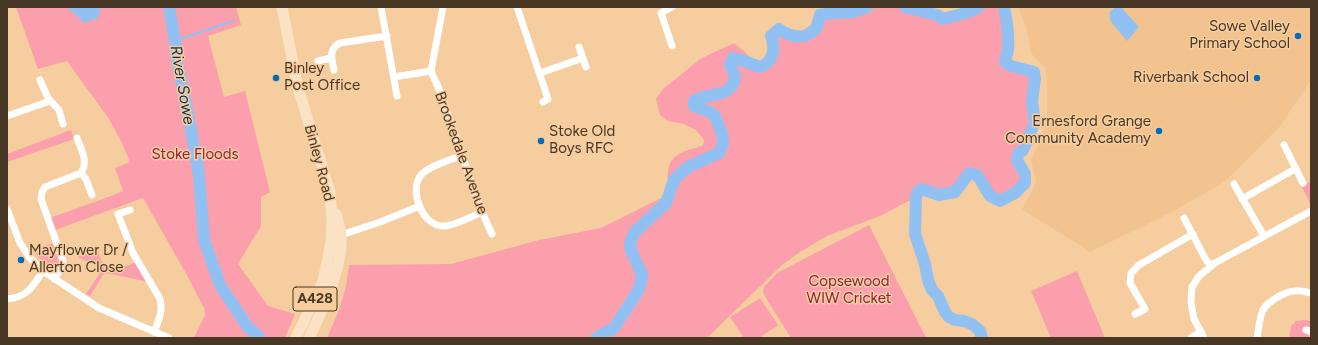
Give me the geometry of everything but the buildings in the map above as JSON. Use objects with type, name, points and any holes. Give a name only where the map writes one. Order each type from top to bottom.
[{"type":"main road","name":"Binley Road","points":[[282,7],[298,88],[330,192],[332,228],[330,250],[323,281],[296,338]]},
{"type":"main road","name":"A428","points":[[309,338],[328,298],[337,268],[341,245],[341,235],[330,192]]},
{"type":"street","points":[[381,7],[397,96]]},
{"type":"street","points":[[394,77],[431,71],[443,7]]},
{"type":"street","points":[[517,7],[548,99],[543,102]]},
{"type":"street","points":[[672,7],[661,13],[672,46]]},
{"type":"street","points":[[334,70],[331,58],[332,51],[334,47],[340,43],[387,36]]},
{"type":"street","points":[[579,47],[586,67]]},
{"type":"street","points":[[318,60],[331,58]]},
{"type":"street","points":[[540,73],[583,58]]},
{"type":"street","name":"Brookedale Avenue","points":[[431,71],[482,212],[492,234]]},
{"type":"street","points":[[40,80],[50,101],[58,110],[63,124]]},
{"type":"street","points":[[7,116],[50,101]]},
{"type":"street","points":[[54,279],[62,266],[63,261],[41,198],[42,192],[48,186],[81,173],[85,167],[85,161],[77,138]]},
{"type":"street","points":[[1284,145],[1303,183]]},
{"type":"street","points":[[462,155],[425,171],[420,176],[416,190],[423,215],[427,220],[439,226],[446,226],[482,212]]},
{"type":"street","points":[[1242,199],[1295,169]]},
{"type":"street","points":[[81,173],[86,179],[92,195]]},
{"type":"street","points":[[1234,184],[1264,236]]},
{"type":"street","points":[[332,228],[341,235],[380,222],[420,206]]},
{"type":"street","points":[[130,210],[118,214],[133,253],[162,304],[154,332]]},
{"type":"street","points":[[1190,338],[1202,335],[1192,314],[1191,292],[1195,281],[1211,265],[1311,211]]},
{"type":"street","points":[[8,212],[20,243],[30,258],[43,271],[99,308],[169,338]]},
{"type":"street","points":[[1184,218],[1206,260],[1211,265]]},
{"type":"street","points":[[1135,314],[1145,309],[1130,283],[1131,273],[1139,265],[1193,234]]},
{"type":"street","points":[[7,299],[17,298],[24,294],[30,289],[43,271]]},
{"type":"street","points":[[1257,338],[1261,316],[1269,303],[1294,290],[1311,293]]},
{"type":"shaded area","name":"Ernesford Grange Community Academy","points":[[1018,7],[1311,7],[1311,80],[1280,126],[1227,180],[1174,211],[1090,252],[1022,209],[1036,182],[1031,159],[1042,137],[1047,116],[1047,80],[1045,68],[1031,53],[1026,26]]},
{"type":"green space","name":"Stoke Floods","points":[[16,7],[236,7],[241,25],[208,36],[224,97],[245,91],[270,192],[261,197],[261,226],[238,264],[268,306],[295,314],[285,338],[194,338],[205,315],[204,308],[143,198],[55,230],[50,218],[123,191],[115,168],[130,162],[109,119],[67,61],[38,69]]},
{"type":"green space","points":[[867,7],[916,9],[935,14],[943,19],[969,12],[979,7],[1004,7],[1008,39],[1008,50],[1005,62],[1011,66],[1034,72],[1035,79],[1032,101],[1035,122],[1023,150],[1018,154],[1018,161],[1025,178],[1025,183],[1015,193],[1000,201],[990,196],[978,176],[970,173],[955,192],[939,195],[922,189],[918,191],[916,197],[880,216],[827,236],[800,252],[782,265],[707,338],[327,338],[340,308],[346,286],[349,265],[451,264],[539,240],[601,228],[669,194],[668,169],[673,159],[685,151],[703,145],[704,140],[696,130],[684,124],[668,121],[660,115],[656,99],[663,89],[699,60],[734,43],[746,53],[755,65],[760,67],[772,58],[773,42],[771,36],[779,29],[791,35],[805,36],[816,29],[820,15],[854,12]]},
{"type":"green space","points":[[71,130],[74,139],[7,162],[7,154]]},
{"type":"green space","points":[[1309,182],[1311,186],[1311,205],[1302,187]]},
{"type":"green space","name":"Copsewood WIW Cricket","points":[[869,225],[926,338],[791,338],[763,293],[764,287],[777,273]]},
{"type":"green space","points":[[53,243],[59,260],[58,266],[52,269],[47,267],[32,250]]},
{"type":"green space","points":[[97,249],[106,273],[103,275],[90,296],[86,294],[100,273],[97,266],[77,257]]},
{"type":"green space","points":[[137,262],[149,282],[106,273]]},
{"type":"green space","points":[[1077,271],[1105,338],[1051,338],[1031,291]]},
{"type":"green space","points":[[760,298],[778,325],[759,338],[744,338],[730,317]]},
{"type":"green space","points":[[1296,321],[1311,321],[1311,327],[1305,333],[1311,338],[1289,338],[1291,326]]},
{"type":"water","points":[[66,7],[101,7],[98,18],[84,23]]},
{"type":"water","points":[[1115,7],[1121,7],[1139,27],[1127,41],[1111,22],[1109,13]]},
{"type":"waterway","name":"River Sowe","points":[[169,7],[175,41],[176,57],[199,175],[204,240],[220,285],[247,326],[260,338]]},
{"type":"waterway","name":"River Sowe","points":[[596,338],[614,328],[638,291],[642,275],[630,248],[631,240],[635,232],[666,203],[674,180],[688,167],[719,153],[723,143],[722,134],[715,116],[710,112],[694,106],[694,101],[703,97],[723,93],[731,87],[735,78],[730,65],[733,58],[760,67],[768,62],[771,58],[773,50],[771,36],[779,29],[791,35],[805,36],[816,29],[820,15],[854,12],[867,7]]},
{"type":"waterway","name":"River Sowe","points":[[905,7],[937,15],[943,19],[969,12],[979,7]]},
{"type":"waterway","name":"River Sowe","points":[[982,338],[980,331],[972,324],[949,317],[945,312],[938,296],[932,290],[915,234],[916,197],[918,191],[922,189],[939,195],[955,192],[970,173],[978,176],[990,196],[1000,201],[1015,193],[1025,183],[1025,174],[1017,160],[1018,154],[1023,150],[1035,122],[1032,102],[1035,79],[1034,72],[1011,66],[1005,62],[1008,50],[1008,39],[1004,7]]},
{"type":"waterway","points":[[175,41],[233,21]]},
{"type":"place","name":"Sowe Valley Primary School","points":[[1298,36]]},
{"type":"place","name":"Binley Post Office","points":[[276,78]]},
{"type":"place","name":"Riverbank School","points":[[1257,78]]},
{"type":"place","name":"Ernesford Grange Community Academy","points":[[1159,131]]},
{"type":"place","name":"Stoke Old Boys RFC","points":[[541,141]]},
{"type":"place","name":"Mayflower Dr / Allerton Close","points":[[21,260]]}]
